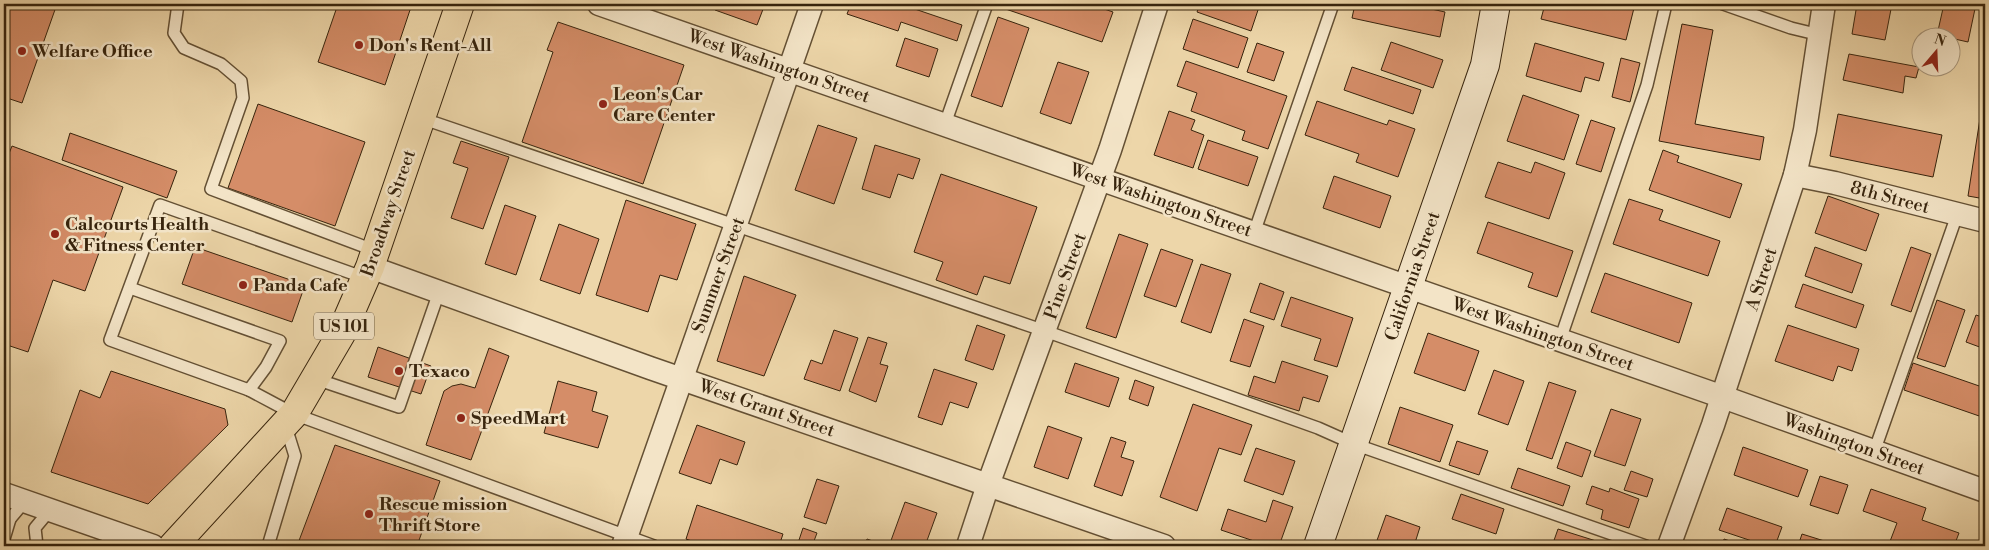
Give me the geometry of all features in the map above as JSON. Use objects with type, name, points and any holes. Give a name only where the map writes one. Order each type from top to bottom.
[{"type":"highway","name":"Broadway Street","points":[[173,546],[290,419],[316,379],[341,334],[371,266],[460,4]]},
{"type":"street","name":"West Washington Street","points":[[599,4],[1723,397]]},
{"type":"street","name":"Summer Street","points":[[625,542],[812,4]]},
{"type":"street","name":"Pine Street","points":[[968,546],[988,485],[1100,179],[1158,4]]},
{"type":"street","name":"California Street","points":[[1318,546],[1485,65],[1496,4]]},
{"type":"street","name":"A Street","points":[[1669,546],[1723,397],[1795,175],[1805,130],[1824,4]]},
{"type":"street","name":"8th Street","points":[[1795,175],[1836,183],[1985,221]]},
{"type":"street","name":"West Grant Street","points":[[371,266],[682,378],[1164,546]]},
{"type":"street","name":"Washington Street","points":[[1723,397],[1985,490]]},
{"type":"street","points":[[4,494],[153,546]]},
{"type":"lane","points":[[178,4],[174,33],[184,48],[221,64],[241,80],[243,98],[211,189],[371,266]]},
{"type":"lane","points":[[945,124],[987,4]]},
{"type":"lane","points":[[1254,233],[1333,4]]},
{"type":"lane","points":[[1560,340],[1647,85],[1666,4]]},
{"type":"lane","points":[[1723,4],[1791,28],[1820,35]]},
{"type":"lane","points":[[420,118],[736,224],[1045,331],[1318,428],[1354,444],[1646,546]]},
{"type":"lane","points":[[371,266],[160,205],[110,340],[249,390],[290,419],[625,542],[654,546]]},
{"type":"lane","points":[[1874,452],[1957,215]]},
{"type":"lane","points":[[130,288],[280,341],[266,367],[249,390]]},
{"type":"lane","points":[[316,379],[399,407],[439,292]]},
{"type":"lane","points":[[268,546],[295,456],[290,419]]},
{"type":"lane","points":[[4,539],[7,523],[25,501]]},
{"type":"lane","points":[[37,546],[35,528],[50,510]]},
{"type":"building","name":"Welfare Office","points":[[4,4],[57,4],[22,103],[4,97]]},
{"type":"building","points":[[338,4],[412,4],[385,85],[318,62]]},
{"type":"building","points":[[717,4],[765,4],[757,25],[715,10]]},
{"type":"building","points":[[851,4],[900,4],[962,25],[957,41],[901,22],[898,31],[847,14]]},
{"type":"building","points":[[991,4],[1090,4],[1113,12],[1102,42]]},
{"type":"building","points":[[1200,4],[1260,4],[1251,31],[1197,12]]},
{"type":"building","points":[[1355,4],[1428,4],[1427,8],[1445,12],[1440,37],[1352,18]]},
{"type":"building","points":[[1545,4],[1635,4],[1626,40],[1541,19]]},
{"type":"building","points":[[1857,4],[1892,4],[1885,40],[1852,34]]},
{"type":"building","points":[[1944,4],[1976,4],[1968,42],[1962,41],[1962,28],[1939,28]]},
{"type":"building","points":[[998,17],[1029,28],[1002,107],[971,96]]},
{"type":"building","points":[[1193,19],[1248,38],[1238,68],[1183,49]]},
{"type":"building","name":"Leon's Car Care Center","points":[[558,22],[684,65],[643,184],[522,142],[553,52],[547,50]]},
{"type":"building","points":[[1682,24],[1713,30],[1695,124],[1764,137],[1760,160],[1659,141]]},
{"type":"building","points":[[905,38],[938,49],[929,77],[896,66]]},
{"type":"building","points":[[1391,42],[1443,60],[1433,88],[1381,70]]},
{"type":"building","points":[[1257,43],[1284,52],[1274,81],[1247,72]]},
{"type":"building","points":[[1535,43],[1604,63],[1599,81],[1585,77],[1581,92],[1526,76]]},
{"type":"building","points":[[1849,54],[1912,66],[1912,77],[1905,76],[1903,93],[1843,80]]},
{"type":"building","points":[[1621,58],[1640,63],[1630,102],[1612,97]]},
{"type":"building","points":[[1186,61],[1287,96],[1268,149],[1242,140],[1245,131],[1191,111],[1197,93],[1177,86]]},
{"type":"building","points":[[1058,62],[1089,72],[1071,124],[1040,113]]},
{"type":"building","points":[[1352,67],[1421,90],[1413,114],[1344,90]]},
{"type":"building","points":[[1523,95],[1579,115],[1564,160],[1507,141]]},
{"type":"building","points":[[1317,101],[1387,125],[1389,120],[1415,129],[1398,177],[1356,162],[1359,154],[1305,135]]},
{"type":"building","points":[[258,104],[365,142],[335,226],[228,188]]},
{"type":"building","points":[[1169,111],[1195,120],[1191,130],[1204,135],[1193,168],[1154,155]]},
{"type":"building","points":[[1981,112],[1985,112],[1985,199],[1968,196]]},
{"type":"building","points":[[1838,114],[1942,135],[1933,177],[1830,156]]},
{"type":"building","points":[[1591,120],[1615,128],[1601,172],[1576,164]]},
{"type":"building","points":[[818,125],[857,138],[834,204],[795,190]]},
{"type":"building","points":[[70,133],[177,171],[167,198],[62,160]]},
{"type":"building","points":[[1208,140],[1258,157],[1248,186],[1198,169]]},
{"type":"building","points":[[461,141],[509,157],[483,229],[451,218],[468,168],[453,163]]},
{"type":"building","points":[[875,145],[920,159],[913,179],[898,174],[890,198],[862,189]]},
{"type":"building","name":"Calcourts Health & Fitness Center","points":[[12,146],[123,187],[85,291],[53,280],[28,352],[4,344],[4,160],[6,161]]},
{"type":"building","points":[[1663,150],[1679,156],[1677,162],[1742,184],[1730,218],[1649,190]]},
{"type":"building","points":[[1498,162],[1531,173],[1535,162],[1565,173],[1549,219],[1485,197]]},
{"type":"building","points":[[941,174],[1037,207],[1010,284],[984,276],[977,295],[936,280],[943,262],[914,252]]},
{"type":"building","points":[[1334,176],[1391,196],[1380,228],[1323,208]]},
{"type":"building","points":[[1828,196],[1879,214],[1866,251],[1815,233]]},
{"type":"building","points":[[1629,199],[1663,210],[1659,220],[1720,241],[1708,276],[1613,244]]},
{"type":"building","points":[[626,200],[696,224],[677,280],[660,275],[648,312],[596,295]]},
{"type":"building","points":[[505,205],[536,216],[516,275],[485,264]]},
{"type":"building","points":[[1488,222],[1573,251],[1557,297],[1528,287],[1533,273],[1477,253]]},
{"type":"building","points":[[559,224],[599,239],[580,294],[540,280]]},
{"type":"building","points":[[1119,234],[1148,244],[1116,338],[1086,328]]},
{"type":"building","name":"Panda Cafe","points":[[195,247],[305,285],[292,322],[182,284]]},
{"type":"building","points":[[1815,247],[1862,264],[1852,293],[1805,276]]},
{"type":"building","points":[[1911,247],[1931,254],[1911,312],[1891,305]]},
{"type":"building","points":[[1161,249],[1193,260],[1176,307],[1144,296]]},
{"type":"building","points":[[1201,264],[1231,274],[1211,333],[1181,322]]},
{"type":"building","points":[[1605,273],[1692,303],[1679,343],[1591,312]]},
{"type":"building","points":[[744,276],[796,295],[764,376],[717,361]]},
{"type":"building","points":[[1260,283],[1284,292],[1274,320],[1250,312]]},
{"type":"building","points":[[1803,284],[1864,305],[1856,328],[1795,307]]},
{"type":"building","points":[[1291,297],[1353,318],[1337,367],[1314,360],[1321,339],[1281,326]]},
{"type":"building","points":[[1937,300],[1965,310],[1945,367],[1917,358]]},
{"type":"building","points":[[1976,315],[1985,318],[1985,349],[1966,342]]},
{"type":"building","points":[[1244,319],[1264,326],[1250,367],[1230,361]]},
{"type":"building","points":[[977,325],[1005,335],[993,370],[965,360]]},
{"type":"building","points":[[1788,325],[1859,349],[1852,371],[1838,366],[1833,381],[1775,361]]},
{"type":"building","points":[[834,330],[858,338],[840,391],[804,379],[811,360],[822,364]]},
{"type":"building","points":[[1428,333],[1479,351],[1465,391],[1414,373]]},
{"type":"building","points":[[868,337],[887,343],[880,364],[888,366],[876,402],[849,391]]},
{"type":"building","name":"Texaco","points":[[378,347],[431,366],[421,394],[368,377]]},
{"type":"building","name":"SpeedMart","points":[[489,348],[509,356],[471,460],[426,445],[444,391],[452,386],[461,384],[475,388]]},
{"type":"building","points":[[1282,361],[1328,376],[1319,402],[1303,397],[1299,411],[1248,395],[1254,376],[1275,383]]},
{"type":"building","points":[[1075,363],[1119,378],[1109,407],[1065,392]]},
{"type":"building","points":[[1913,363],[1985,388],[1985,418],[1904,390]]},
{"type":"building","points":[[934,369],[977,383],[968,408],[950,402],[942,425],[918,417]]},
{"type":"building","points":[[1494,370],[1524,381],[1508,425],[1478,414]]},
{"type":"building","points":[[111,371],[225,409],[228,425],[148,504],[51,472],[80,390],[100,398]]},
{"type":"building","points":[[1135,380],[1154,387],[1148,406],[1129,399]]},
{"type":"building","points":[[558,381],[597,392],[592,411],[608,416],[598,448],[544,433]]},
{"type":"building","points":[[1549,382],[1576,391],[1552,459],[1526,450]]},
{"type":"building","points":[[1193,404],[1252,425],[1241,455],[1219,448],[1197,511],[1160,497]]},
{"type":"building","points":[[1400,407],[1453,425],[1440,462],[1388,444]]},
{"type":"building","points":[[1611,409],[1641,419],[1625,466],[1594,456]]},
{"type":"building","points":[[697,425],[745,442],[737,465],[720,459],[711,484],[679,473]]},
{"type":"building","points":[[1048,426],[1082,438],[1068,479],[1034,467]]},
{"type":"building","points":[[1111,437],[1126,442],[1121,457],[1134,461],[1122,496],[1094,486]]},
{"type":"building","points":[[1457,441],[1488,451],[1479,475],[1449,465]]},
{"type":"building","points":[[1566,442],[1591,451],[1582,477],[1557,468]]},
{"type":"building","name":"Rescue mission Thrift Store","points":[[335,445],[440,481],[417,546],[297,546]]},
{"type":"building","points":[[1743,447],[1808,470],[1798,497],[1734,475]]},
{"type":"building","points":[[1256,448],[1295,461],[1283,495],[1244,481]]},
{"type":"building","points":[[1518,468],[1570,486],[1563,506],[1511,488]]},
{"type":"building","points":[[1631,471],[1653,479],[1647,497],[1624,490]]},
{"type":"building","points":[[1820,476],[1848,485],[1838,514],[1810,505]]},
{"type":"building","points":[[817,479],[839,486],[826,524],[804,517]]},
{"type":"building","points":[[1592,486],[1609,492],[1610,488],[1639,499],[1629,528],[1601,519],[1603,510],[1586,504]]},
{"type":"building","points":[[1871,489],[1926,508],[1922,520],[1959,533],[1954,546],[1894,546],[1889,544],[1897,523],[1863,511]]},
{"type":"building","points":[[1461,494],[1504,509],[1496,534],[1452,519]]},
{"type":"building","points":[[1273,500],[1293,507],[1279,546],[1269,546],[1221,530],[1228,509],[1266,522]]},
{"type":"building","points":[[905,502],[937,513],[925,546],[889,546]]},
{"type":"building","points":[[697,505],[783,534],[779,546],[706,546],[686,539]]},
{"type":"building","points":[[1727,508],[1782,527],[1775,546],[1767,546],[1719,530]]},
{"type":"building","points":[[1386,515],[1420,527],[1414,546],[1375,546]]},
{"type":"building","points":[[803,528],[817,533],[814,541],[830,546],[797,546]]},
{"type":"building","points":[[1558,529],[1612,546],[1552,546]]},
{"type":"building","points":[[1802,534],[1834,544],[1833,546],[1798,546]]},
{"type":"building","points":[[867,539],[887,546],[864,546]]},
{"type":"building","points":[[1724,539],[1745,546],[1722,546]]},
{"type":"place","name":"Don's Rent-All","points":[[359,45]]},
{"type":"place","name":"Welfare Office","points":[[22,51]]},
{"type":"place","name":"Leon's Car Care Center","points":[[603,104]]},
{"type":"place","name":"Calcourts Health & Fitness Center","points":[[55,234]]},
{"type":"place","name":"Panda Cafe","points":[[243,285]]},
{"type":"place","name":"Texaco","points":[[399,371]]},
{"type":"place","name":"SpeedMart","points":[[461,418]]},
{"type":"place","name":"Rescue mission Thrift Store","points":[[369,514]]}]
